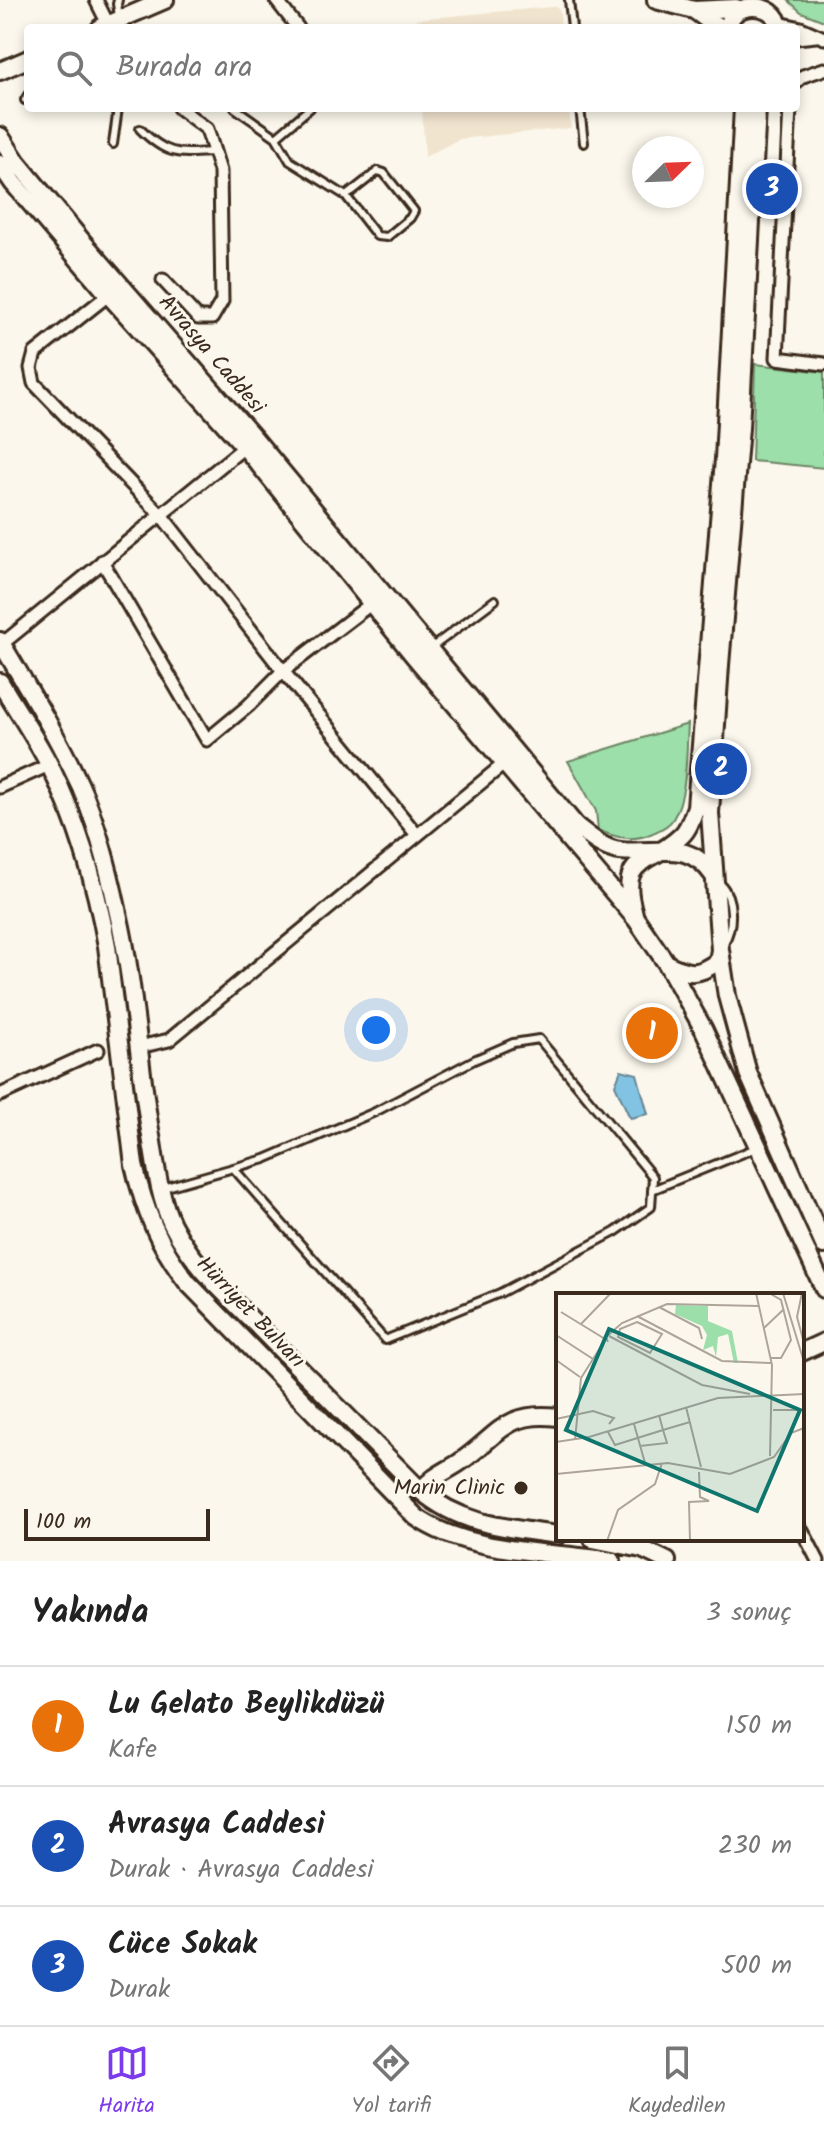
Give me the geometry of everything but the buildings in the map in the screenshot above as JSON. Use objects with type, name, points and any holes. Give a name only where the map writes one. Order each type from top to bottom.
[{"type":"street","points":[[96,0],[108,24]]},
{"type":"street","points":[[111,24],[165,0]]},
{"type":"street","points":[[276,0],[295,24]]},
{"type":"street","points":[[656,0],[694,10],[713,24]]},
{"type":"street","points":[[694,10],[752,0],[765,2],[773,9],[778,24]]},
{"type":"street","points":[[727,24],[731,13],[741,3]]},
{"type":"street","points":[[800,28],[820,37]]},
{"type":"street","points":[[800,38],[820,37]]},
{"type":"street","points":[[0,71],[24,61]]},
{"type":"street","points":[[800,79],[824,69]]},
{"type":"street","points":[[163,280],[198,318],[212,318],[222,301],[220,171],[207,129],[185,112]]},
{"type":"street","points":[[636,919],[628,884],[631,873],[638,864],[681,836],[696,807],[724,459],[743,112]]},
{"type":"street","points":[[757,112],[740,428],[710,813],[720,950],[727,996],[748,1073],[824,1245]]},
{"type":"street","points":[[790,112],[777,358],[824,364]]},
{"type":"street","name":"Avrasya Caddesi","points":[[0,136],[49,212],[429,649],[576,826],[599,844],[618,851],[661,851]]},
{"type":"street","points":[[0,164],[13,183],[49,212]]},
{"type":"street","points":[[114,289],[35,353],[31,368],[34,383],[162,516],[417,835]]},
{"type":"street","points":[[1,643],[250,443],[415,657],[636,919],[667,964],[704,1030],[824,1289]]},
{"type":"street","points":[[102,561],[207,740],[283,671],[372,603]]},
{"type":"street","name":"Hürriyet Bulvarı","points":[[1,643],[67,758],[90,809],[118,912],[147,1117],[160,1188],[172,1224],[197,1263],[435,1503],[469,1519],[556,1535]]},
{"type":"street","name":"Hürriyet Bulvarı","points":[[0,682],[49,765],[71,815],[102,919],[140,1194],[161,1245],[175,1267],[416,1517],[437,1530],[469,1541],[612,1561]]},
{"type":"street","points":[[139,1047],[169,1040],[505,763]]},
{"type":"street","points":[[0,787],[49,765]]},
{"type":"street","points":[[661,851],[684,852],[697,857],[715,877]]},
{"type":"street","points":[[667,964],[686,973],[697,973],[718,961],[720,950]]},
{"type":"street","points":[[0,1095],[98,1050]]},
{"type":"street","points":[[804,1351],[824,1342]]},
{"type":"street","points":[[421,1491],[432,1478],[461,1461],[509,1423],[532,1417],[556,1417]]},
{"type":"street","points":[[804,1534],[818,1561]]},
{"type":"street","points":[[610,1541],[642,1549],[667,1561]]},
{"type":"lane","points":[[109,24],[118,0]]},
{"type":"lane","points":[[569,0],[572,24]]},
{"type":"lane","points":[[113,144],[117,112]]},
{"type":"lane","points":[[241,112],[276,137],[290,161],[346,196],[377,236],[387,237],[414,211],[384,173],[378,171],[346,196]]},
{"type":"lane","points":[[276,137],[305,112]]},
{"type":"lane","points":[[580,112],[584,143]]},
{"type":"lane","points":[[140,129],[154,143],[177,154],[213,152]]},
{"type":"lane","points":[[429,649],[495,600]]},
{"type":"lane","points":[[160,1188],[265,1159],[375,1112],[474,1060],[513,1043],[539,1039],[653,1177],[651,1207],[615,1232],[500,1293],[385,1340],[234,1169]]},
{"type":"lane","points":[[652,1190],[757,1147]]},
{"type":"shaded area","points":[[557,7],[561,24],[417,24],[417,19]]},
{"type":"shaded area","points":[[422,112],[569,112],[571,128],[459,139],[425,157]]},
{"type":"green space","points":[[788,0],[824,0],[824,21],[801,12]]},
{"type":"green space","points":[[755,364],[824,372],[824,468],[752,461]]},
{"type":"green space","points":[[688,724],[684,785],[678,809],[667,826],[646,836],[632,838],[598,830],[596,811],[568,761]]},
{"type":"water","points":[[621,1070],[637,1074],[648,1114],[630,1118],[615,1085]]},
{"type":"place","name":"Cüce Sokak","points":[[772,189]]},
{"type":"place","name":"Avrasya Caddesi","points":[[721,769]]},
{"type":"place","name":"Lu Gelato Beylikdüzü","points":[[652,1033]]},
{"type":"place","name":"Marin Clinic","points":[[521,1488]]}]
